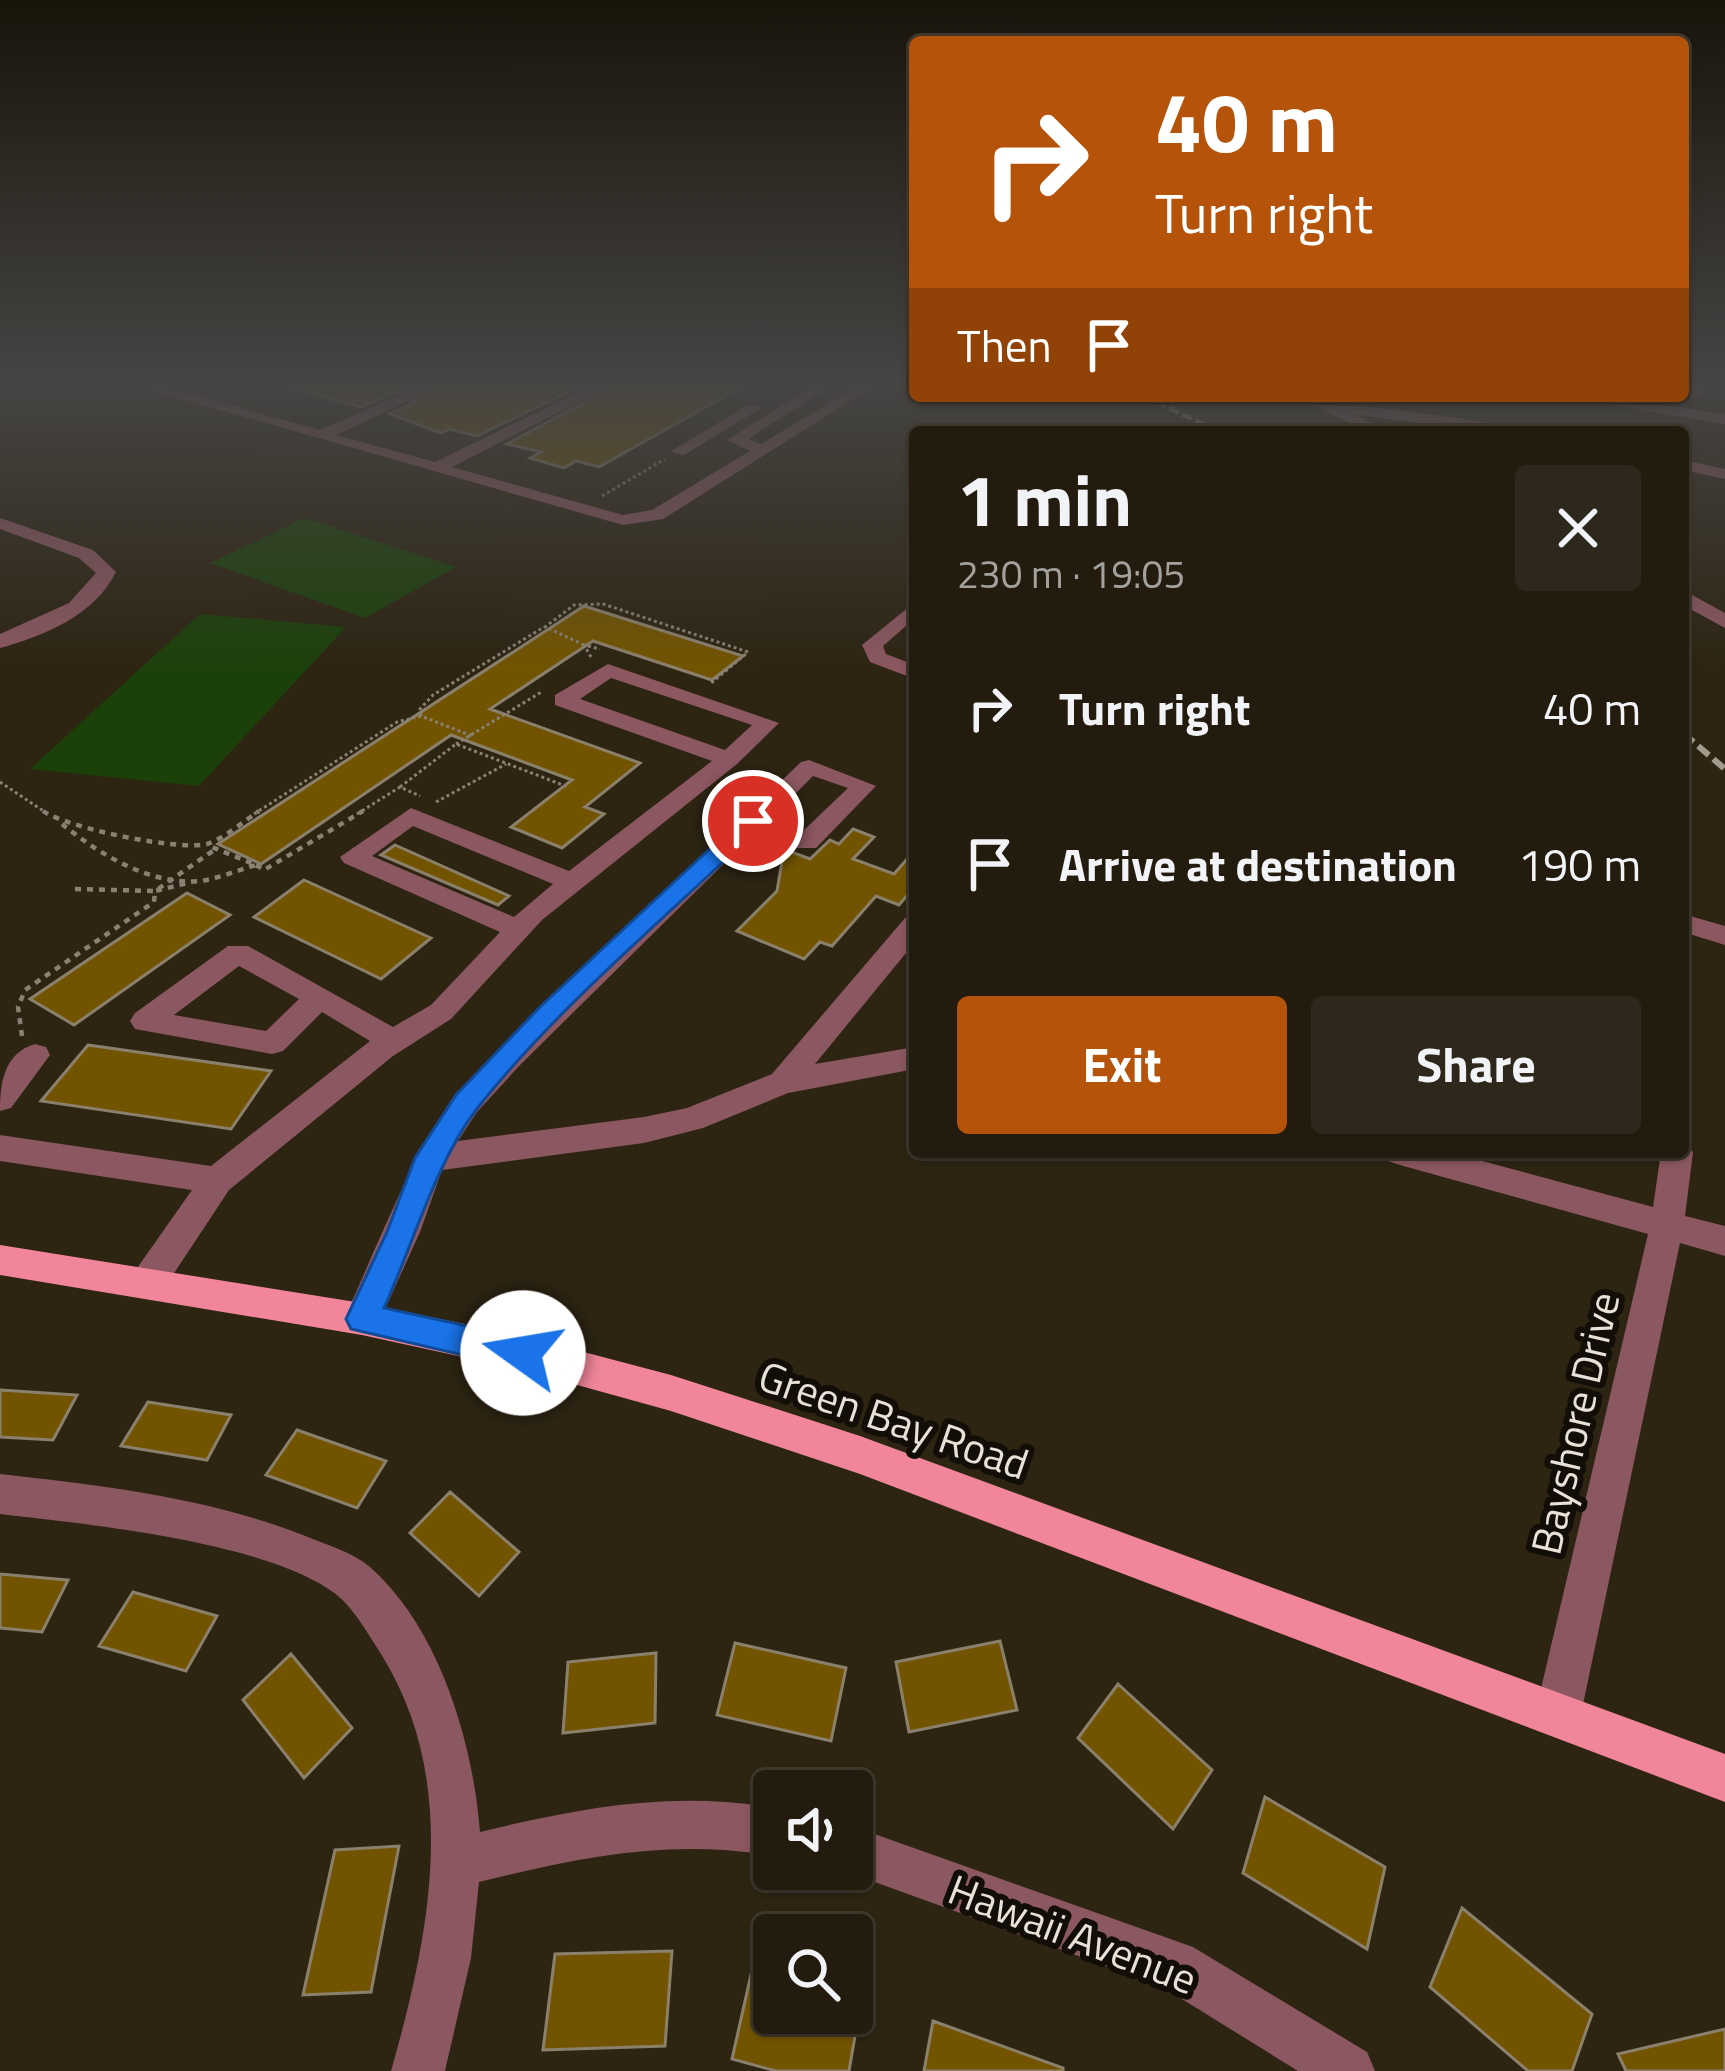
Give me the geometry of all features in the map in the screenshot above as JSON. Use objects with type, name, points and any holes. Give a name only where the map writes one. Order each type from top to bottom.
[{"type":"main road","name":"Green Bay Road","points":[[0,1259],[362,1319],[523,1353],[780,1427],[1725,1778]]},
{"type":"street","points":[[472,478],[623,520],[657,514],[717,478]]},
{"type":"street","points":[[0,523],[86,554],[106,572],[103,583],[80,604],[0,642]]},
{"type":"street","points":[[1689,600],[1725,622]]},
{"type":"street","points":[[909,613],[881,635],[873,650],[877,658],[909,671]]},
{"type":"street","points":[[148,1282],[217,1180],[393,1041],[441,1012],[518,929],[571,882],[729,759],[768,724],[608,670],[563,700],[729,759]]},
{"type":"street","points":[[518,929],[353,857],[411,816],[571,882]]},
{"type":"street","points":[[362,1319],[403,1232],[430,1158],[466,1103],[753,821]]},
{"type":"street","points":[[1689,925],[1725,935]]},
{"type":"street","points":[[783,1082],[909,931]]},
{"type":"street","points":[[319,997],[272,1043],[145,1021],[238,953],[319,997],[393,1041]]},
{"type":"street","points":[[0,1099],[23,1049]]},
{"type":"street","points":[[430,1158],[644,1130],[692,1119],[783,1082],[909,1059]]},
{"type":"street","points":[[0,1148],[217,1180]]},
{"type":"street","points":[[1422,1158],[1725,1241]]},
{"type":"street","name":"Bayshore Drive","points":[[1558,1714],[1667,1226],[1676,1158]]},
{"type":"street","points":[[0,1494],[134,1509],[282,1549],[351,1578],[398,1638],[431,1692],[455,1786],[454,1863],[442,1991],[418,2071]]},
{"type":"street","points":[[454,1863],[608,1826],[728,1822],[753,1827]]},
{"type":"street","name":"Hawaii Avenue","points":[[873,1857],[1175,1965],[1348,2071]]},
{"type":"path","points":[[421,716],[419,710],[433,695],[574,605],[603,604],[748,652],[709,685]]},
{"type":"path","points":[[545,627],[600,650],[577,666]]},
{"type":"path","points":[[584,645],[591,656]]},
{"type":"path","points":[[400,787],[456,744],[550,686]]},
{"type":"path","points":[[207,845],[383,728],[421,716],[472,736]]},
{"type":"path","points":[[456,744],[568,787]]},
{"type":"path","points":[[0,782],[84,843],[118,861],[192,882]]},
{"type":"path","points":[[60,823],[118,836],[207,845],[256,865],[154,891],[75,889]]},
{"type":"path","points":[[154,891],[217,848]]},
{"type":"path","points":[[23,1049],[18,1007],[25,990],[154,902],[154,891]]},
{"type":"green space","points":[[305,518],[456,567],[365,618],[210,563]]},
{"type":"green space","points":[[200,614],[346,627],[199,786],[30,769]]},
{"type":"building","points":[[584,606],[743,656],[712,680],[593,641],[490,709],[640,763],[585,807],[604,814],[562,848],[511,827],[572,780],[451,735],[261,864],[218,844]]},
{"type":"building","points":[[853,829],[874,837],[853,859],[894,874],[909,857],[909,893],[899,905],[876,896],[832,946],[820,942],[804,959],[737,931],[777,891],[784,849],[810,859],[830,840],[839,844]]},
{"type":"building","points":[[395,845],[509,896],[498,905],[381,855]]},
{"type":"building","points":[[304,880],[431,938],[381,979],[254,917]]},
{"type":"building","points":[[187,893],[230,915],[74,1025],[30,999]]},
{"type":"building","points":[[88,1045],[271,1071],[231,1129],[41,1101]]},
{"type":"building","points":[[0,1390],[77,1395],[53,1440],[0,1437]]},
{"type":"building","points":[[148,1402],[231,1415],[207,1460],[121,1446]]},
{"type":"building","points":[[297,1430],[386,1461],[357,1508],[266,1475]]},
{"type":"building","points":[[450,1492],[519,1552],[479,1596],[410,1533]]},
{"type":"building","points":[[0,1574],[68,1580],[42,1632],[0,1628]]},
{"type":"building","points":[[133,1592],[217,1616],[186,1671],[99,1646]]},
{"type":"building","points":[[1000,1641],[1017,1710],[909,1732],[896,1662]]},
{"type":"building","points":[[735,1643],[846,1668],[831,1741],[717,1715]]},
{"type":"building","points":[[656,1653],[655,1723],[563,1733],[568,1662]]},
{"type":"building","points":[[291,1654],[352,1728],[304,1778],[243,1700]]},
{"type":"building","points":[[1118,1684],[1212,1770],[1173,1829],[1078,1738]]},
{"type":"building","points":[[1265,1797],[1385,1867],[1367,1949],[1243,1873]]},
{"type":"building","points":[[399,1846],[371,1992],[303,1995],[335,1850]]},
{"type":"building","points":[[1462,1908],[1592,2014],[1572,2071],[1528,2071],[1430,1987]]},
{"type":"building","points":[[672,1951],[665,2046],[543,2050],[555,1954]]},
{"type":"building","points":[[753,1965],[753,2034],[855,2034],[849,2071],[776,2071],[732,2059]]},
{"type":"building","points":[[933,2021],[1063,2068],[1063,2071],[924,2071]]},
{"type":"building","points":[[1725,2029],[1725,2071],[1626,2071],[1618,2054]]},
{"type":"railway","points":[[1689,738],[1725,769]]},
{"type":"route","points":[[523,1353],[362,1319],[403,1232],[430,1158],[466,1103],[550,1014],[753,821]]}]
